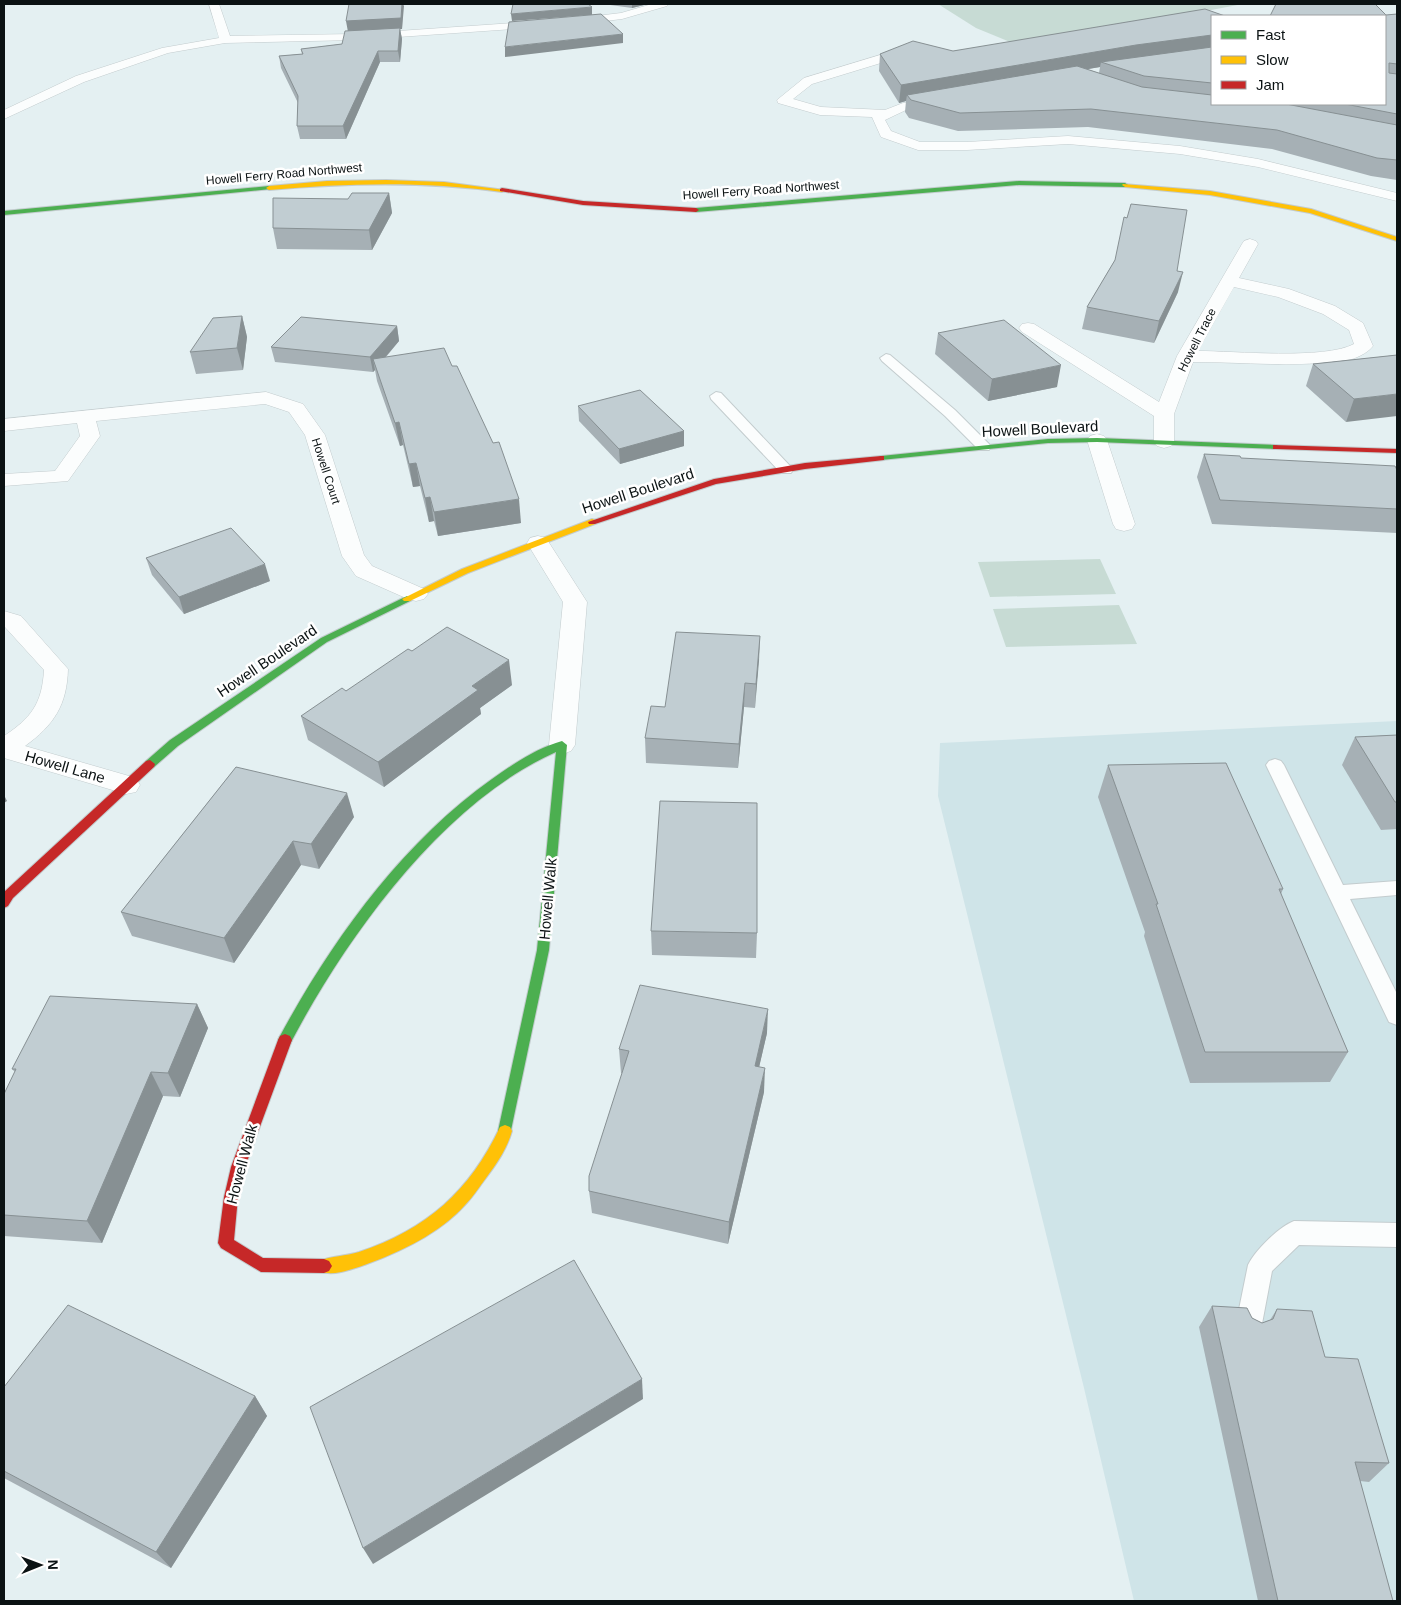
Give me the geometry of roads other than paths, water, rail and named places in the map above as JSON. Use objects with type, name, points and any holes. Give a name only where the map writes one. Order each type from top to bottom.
[{"type":"street","points":[[214,4],[224,40]]},
{"type":"street","points":[[4,115],[80,79],[166,50],[224,40],[355,38],[571,22],[622,16],[663,4]]},
{"type":"street","points":[[886,114],[820,111],[783,100],[808,81],[890,56]]},
{"type":"street","points":[[951,100],[903,107],[878,118],[886,134],[918,146],[967,146],[1068,140],[1180,150],[1258,164],[1397,197]]},
{"type":"street","name":"Howell Ferry Road Northwest","points":[[4,213],[328,182],[373,181],[462,184],[582,203],[700,210],[927,189],[1037,183],[1110,184],[1210,193],[1311,211],[1397,238]]},
{"type":"street","name":"Howell Trace","points":[[1164,442],[1164,414],[1186,356],[1250,244]]},
{"type":"street","points":[[1186,356],[1312,358],[1347,355],[1364,346],[1357,327],[1329,310],[1283,293],[1229,281]]},
{"type":"street","points":[[1028,328],[1164,414]]},
{"type":"street","name":"Howell Court","points":[[4,425],[266,398],[296,408],[315,435],[353,556],[364,571],[416,594]]},
{"type":"street","points":[[4,480],[61,477],[90,436],[85,416]]},
{"type":"street","points":[[1096,440],[1124,524]]},
{"type":"street","name":"Howell Boulevard","points":[[4,903],[8,896],[126,785],[174,743],[324,640],[466,571],[607,516],[714,482],[786,470],[984,447],[1096,440],[1397,451]]},
{"type":"street","name":"Howell Walk","points":[[538,543],[575,602],[562,745],[543,950],[502,1144],[460,1202],[420,1232],[393,1246],[337,1266],[261,1265],[226,1244],[232,1192],[245,1142],[283,1045],[316,984],[364,912],[404,865],[492,780],[549,749],[562,745]]},
{"type":"street","name":"Howell Lane","points":[[4,618],[13,621],[56,669],[56,686],[48,711],[20,737],[4,748]]},
{"type":"street","name":"Howell Lane","points":[[4,748],[126,785]]},
{"type":"lane","points":[[886,358],[950,413],[984,447]]},
{"type":"lane","points":[[716,396],[786,470]]},
{"type":"lane","points":[[1275,765],[1397,1016]]},
{"type":"lane","points":[[1337,893],[1397,888]]},
{"type":"lane","points":[[1248,1329],[1260,1265],[1294,1233],[1397,1234]]}]
